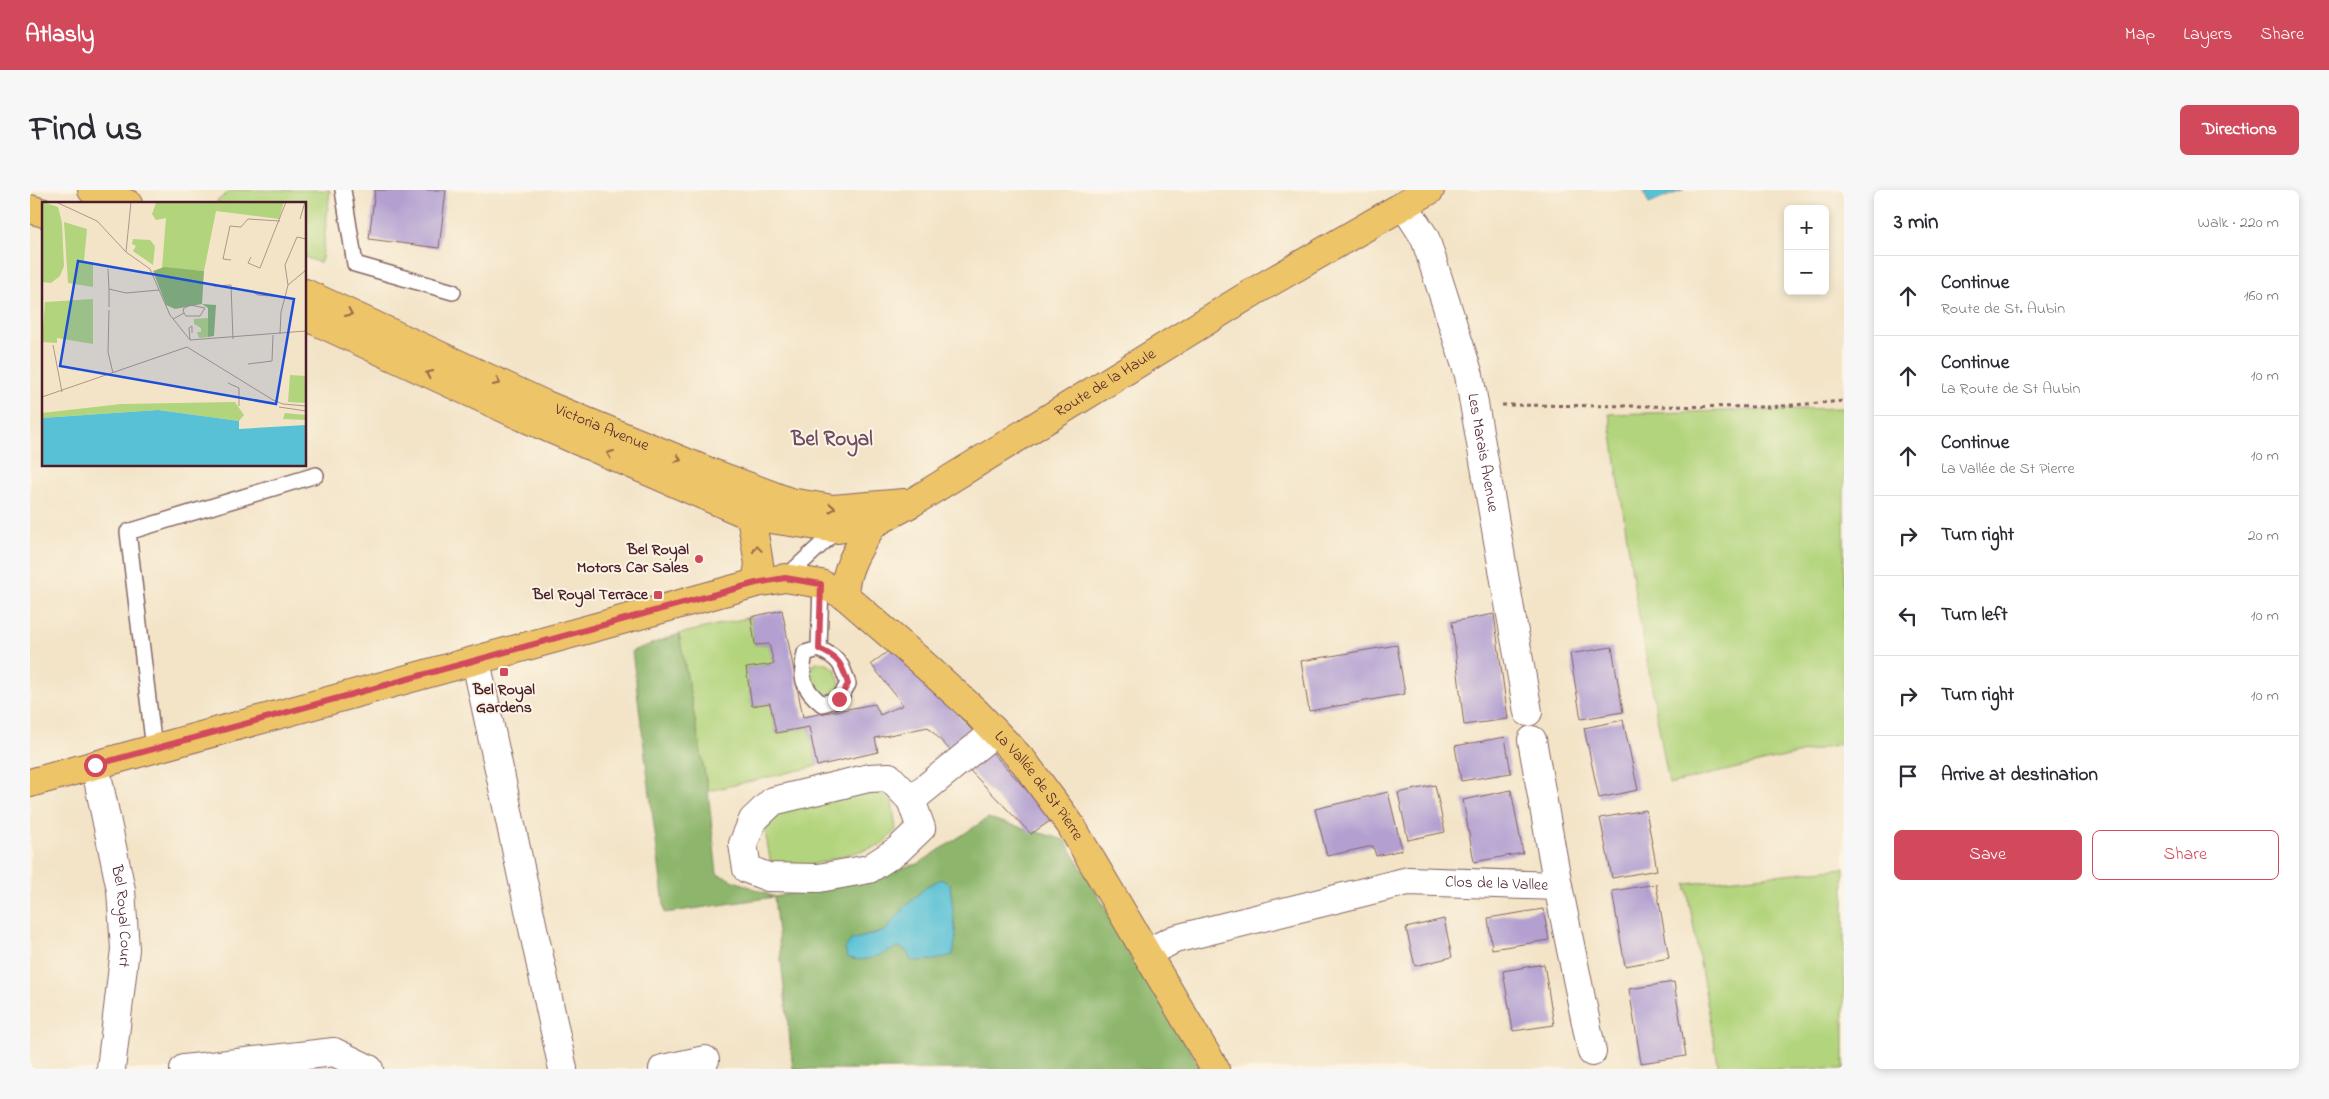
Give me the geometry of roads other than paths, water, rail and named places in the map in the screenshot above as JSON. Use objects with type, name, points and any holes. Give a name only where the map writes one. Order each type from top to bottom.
[{"type":"main road","points":[[92,190],[123,202]]},
{"type":"main road","name":"Route de la Haule","points":[[838,529],[873,524],[913,502],[1255,291],[1430,190]]},
{"type":"main road","name":"Victoria Avenue","points":[[306,293],[546,405],[790,502],[833,509],[913,502]]},
{"type":"main road","name":"Victoria Avenue","points":[[306,316],[523,417],[751,516],[838,529]]},
{"type":"main road","points":[[751,516],[759,564],[756,583]]},
{"type":"main road","points":[[30,783],[756,583],[785,578],[832,589],[844,583],[853,557],[873,524]]},
{"type":"main road","name":"La Vallée de St Pierre","points":[[832,589],[919,660],[1024,762],[1070,824],[1215,1069]]},
{"type":"street","name":"Les Marais Avenue","points":[[1404,205],[1425,238],[1469,374],[1528,712]]},
{"type":"street","points":[[476,660],[563,1069]]},
{"type":"street","points":[[911,800],[995,732]]},
{"type":"street","points":[[1532,740],[1558,886]]},
{"type":"street","name":"Bel Royal Court","points":[[95,765],[121,890],[125,949],[110,1069]]},
{"type":"street","points":[[870,778],[889,778],[911,800],[921,828],[898,850],[869,869],[819,878],[768,877],[747,869],[743,844],[753,820],[773,801],[870,778]]},
{"type":"street","name":"Clos de la Vallee","points":[[1146,953],[1175,939],[1408,881],[1558,886],[1592,1052]]},
{"type":"street","points":[[184,1069],[334,1052],[369,1069]]},
{"type":"street","points":[[663,1069],[705,1060]]},
{"type":"lane","points":[[343,190],[356,264],[453,292]]},
{"type":"lane","points":[[154,749],[128,532],[316,475]]},
{"type":"lane","points":[[785,578],[838,529]]},
{"type":"lane","points":[[819,649],[832,589]]},
{"type":"water","points":[[1643,190],[1683,190],[1649,204]]},
{"type":"water","points":[[941,879],[950,884],[956,937],[953,955],[935,960],[911,961],[907,951],[899,947],[867,959],[860,960],[847,957],[845,948],[851,940],[885,931],[905,907],[927,886]]},
{"type":"place","name":"Bel Royal Motors Car Sales","points":[[699,559]]},
{"type":"place","name":"Bel Royal Terrace","points":[[658,595]]},
{"type":"place","name":"Bel Royal Gardens","points":[[504,672]]},
{"type":"district","name":"Bel Royal","points":[[832,440]]}]
